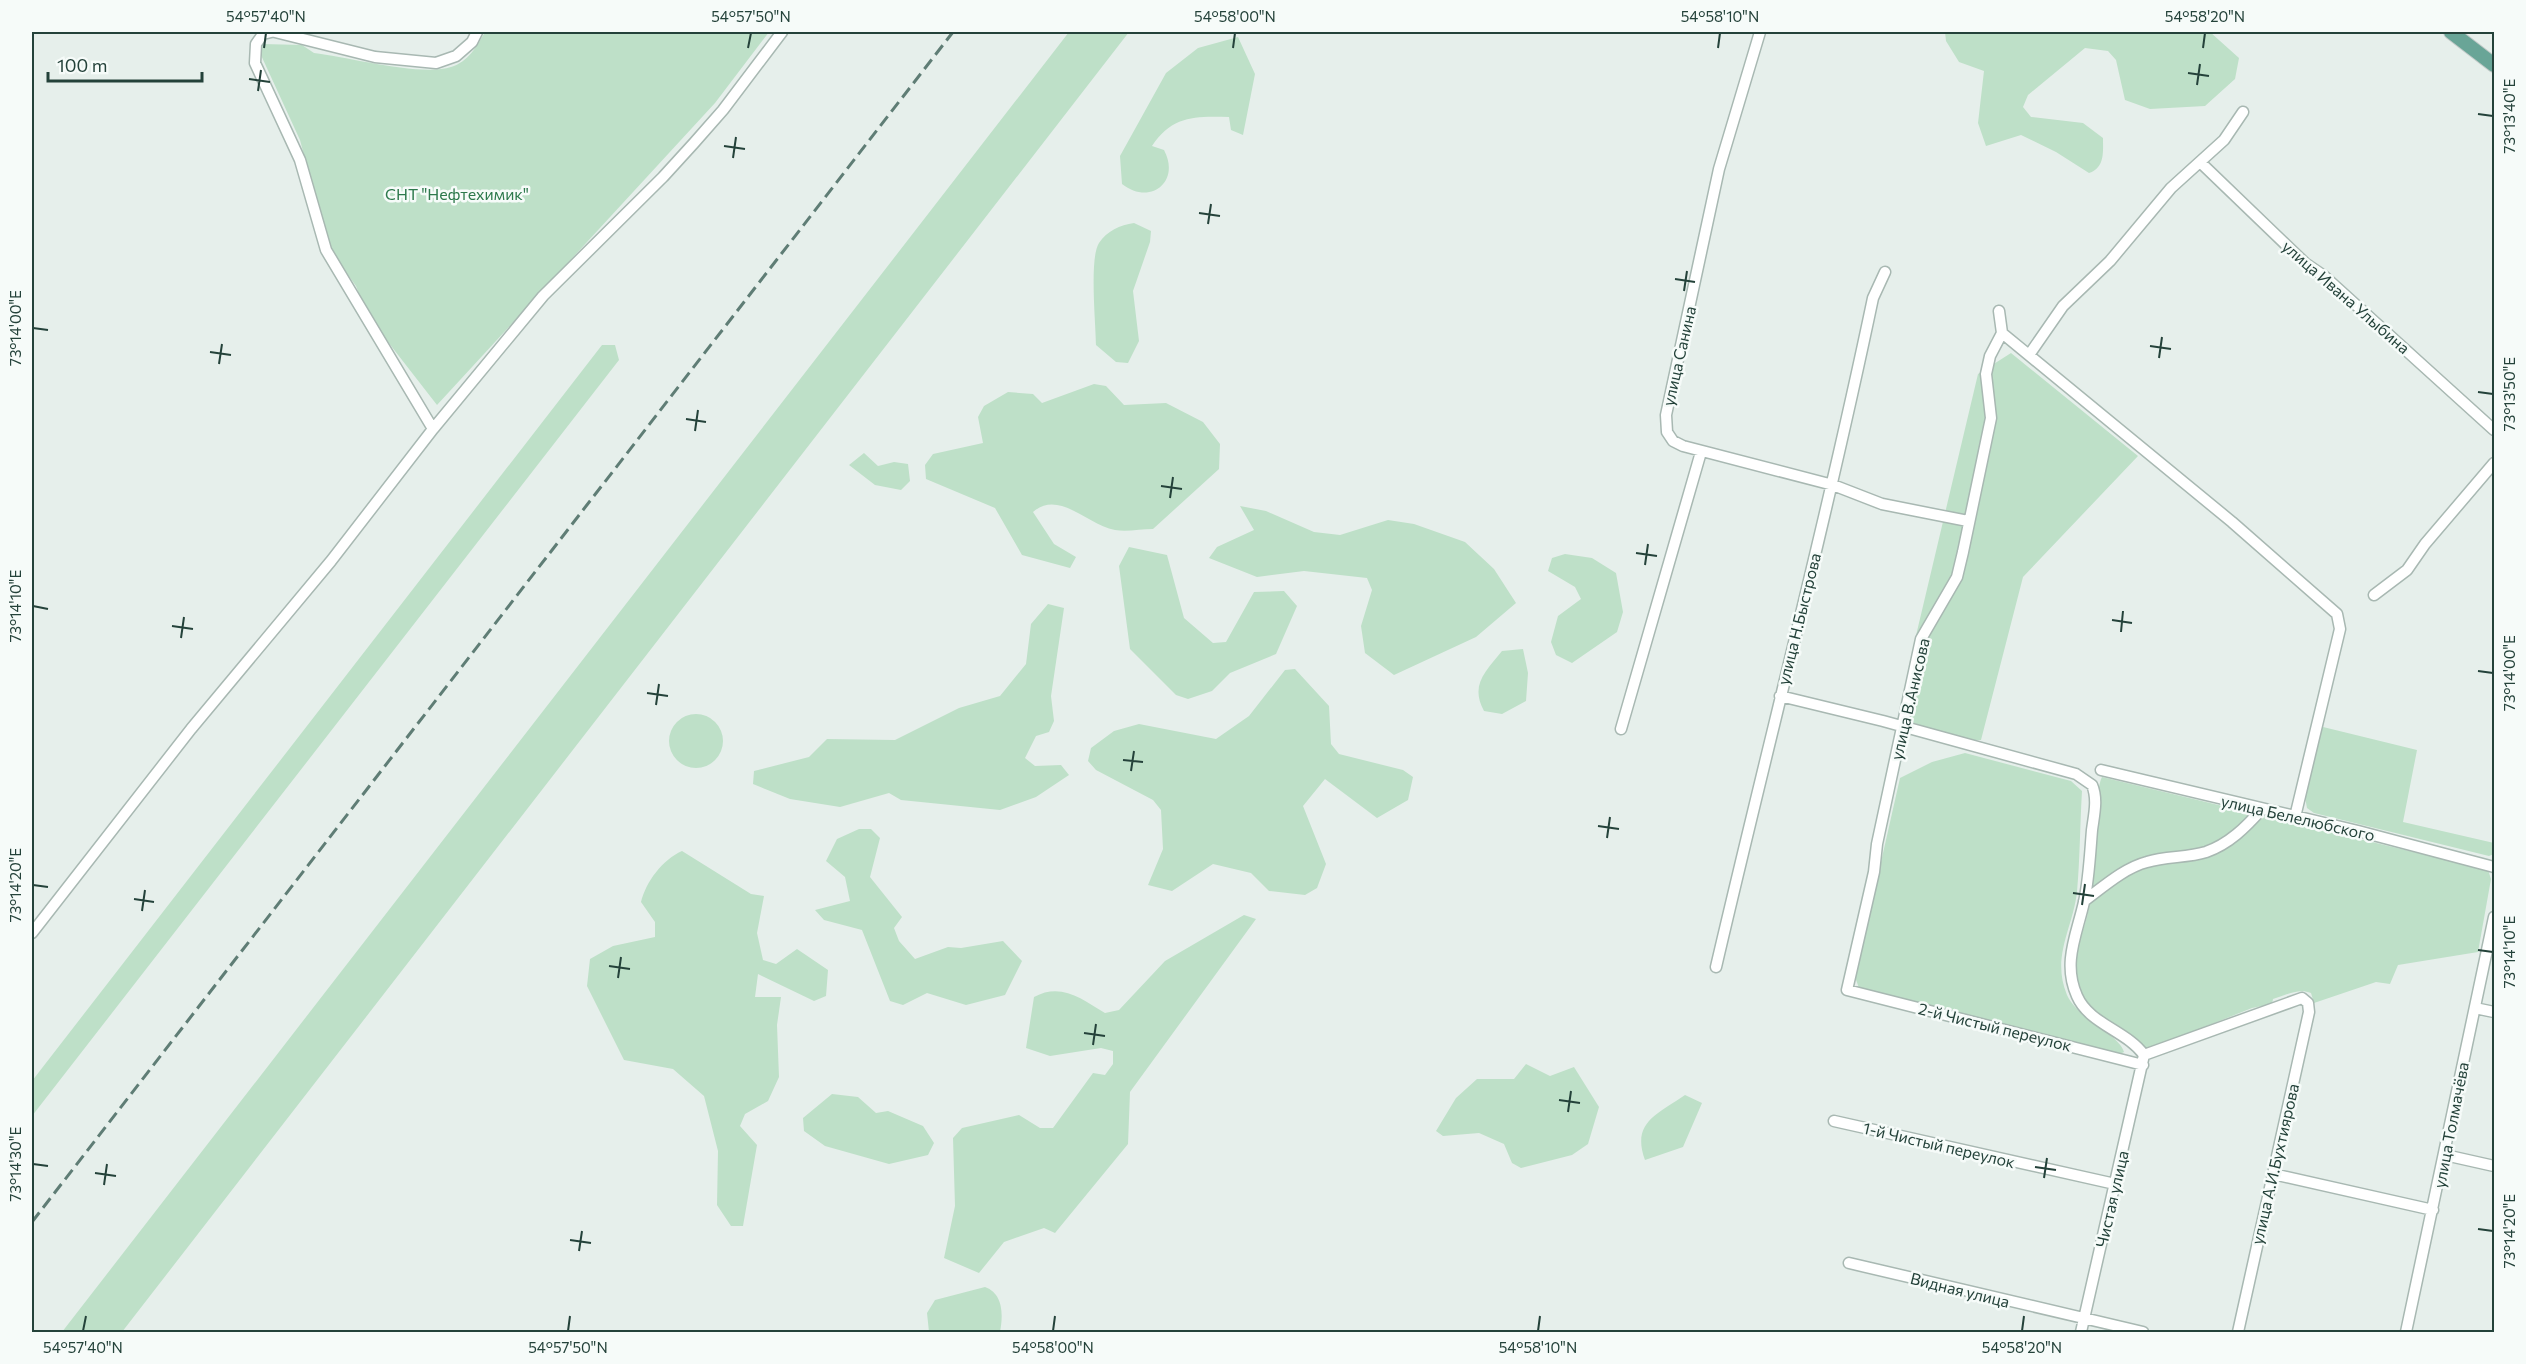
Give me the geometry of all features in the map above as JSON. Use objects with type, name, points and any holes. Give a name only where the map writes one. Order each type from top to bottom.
[{"type":"main road","points":[[2451,32],[2494,65]]},
{"type":"street","points":[[433,429],[326,250],[300,160],[255,63],[256,44],[262,34],[273,32],[375,57],[436,63],[456,56],[472,42],[477,32]]},
{"type":"street","points":[[32,933],[191,729],[331,561],[433,429],[543,296],[663,177],[723,110],[782,32]]},
{"type":"street","name":"улица Санина","points":[[1760,32],[1719,169],[1665,424],[1667,432],[1673,441],[1701,452],[1833,485],[1882,504],[1968,521]]},
{"type":"street","points":[[2029,355],[2063,306],[2110,261],[2171,188],[2224,140],[2243,112]]},
{"type":"street","name":"улица Ивана Улыбина","points":[[2200,162],[2305,263],[2324,276],[2494,430]]},
{"type":"street","name":"улица Н.Быстрова","points":[[1716,967],[1779,696],[1833,485],[1873,298],[1884,272]]},
{"type":"street","points":[[1999,311],[2002,333],[2232,522],[2331,607],[2340,621],[2295,817]]},
{"type":"street","name":"улица В.Анисова","points":[[1848,990],[1921,639],[1957,577],[1991,418],[1986,374],[1990,356],[2002,333]]},
{"type":"street","points":[[1621,729],[1701,452]]},
{"type":"street","points":[[2374,595],[2407,570],[2425,544],[2494,463]]},
{"type":"street","points":[[1779,696],[2076,774],[2092,784],[2096,804],[2084,901],[2070,951],[2070,974],[2077,997],[2090,1014],[2136,1044],[2143,1060]]},
{"type":"street","name":"улица Белелюбского","points":[[2101,770],[2494,867]]},
{"type":"street","points":[[2084,901],[2130,869],[2146,862],[2206,852],[2226,842],[2246,827],[2261,810]]},
{"type":"street","name":"улица Толмачёва","points":[[2406,1332],[2494,917]]},
{"type":"street","name":"2-й Чистый переулок","points":[[1848,990],[2143,1060]]},
{"type":"street","name":"улица А.И.Бухтиярова","points":[[2143,1060],[2302,998],[2308,1003],[2308,1012],[2238,1332]]},
{"type":"street","points":[[2475,1008],[2494,1012]]},
{"type":"street","name":"Чистая улица","points":[[2081,1332],[2143,1060]]},
{"type":"street","name":"1-й Чистый переулок","points":[[1834,1121],[2115,1184]]},
{"type":"street","points":[[2445,1155],[2494,1166]]},
{"type":"street","points":[[2273,1174],[2433,1210]]},
{"type":"street","name":"Видная улица","points":[[1849,1263],[2083,1320],[2143,1332]]},
{"type":"green space","name":"СНТ \"Нефтехимик\"","points":[[485,32],[769,32],[715,103],[437,405],[367,315],[356,286],[329,249],[300,140],[260,53],[262,44],[302,45],[314,53],[404,68],[438,69],[457,65],[475,48]]},
{"type":"green space","points":[[1069,32],[1129,32],[122,1332],[62,1332]]},
{"type":"green space","points":[[1945,32],[2210,32],[2239,58],[2235,79],[2205,106],[2150,109],[2125,100],[2116,60],[2108,51],[2085,48],[2028,95],[2023,107],[2031,117],[2083,123],[2103,138],[2103,154],[2100,163],[2094,171],[2089,173],[2056,152],[2021,135],[1986,146],[1978,123],[1984,71],[1959,62],[1946,41]]},
{"type":"green space","points":[[1238,37],[1255,74],[1243,135],[1231,130],[1229,117],[1196,118],[1177,123],[1168,128],[1152,146],[1164,150],[1169,172],[1166,181],[1152,191],[1143,192],[1122,184],[1120,156],[1166,73],[1198,48]]},
{"type":"green space","points":[[1134,223],[1151,231],[1150,242],[1133,291],[1139,341],[1128,363],[1116,362],[1096,345],[1094,262],[1099,243],[1106,235],[1119,227]]},
{"type":"green space","points":[[602,345],[615,345],[619,360],[32,1116],[32,1081]]},
{"type":"green space","points":[[2011,353],[2138,456],[2023,577],[1981,740],[1965,740],[1914,723],[1908,713],[1917,672],[1914,644],[1978,374]]},
{"type":"green space","points":[[1094,384],[1106,386],[1124,405],[1166,403],[1203,422],[1220,444],[1219,469],[1153,529],[1115,530],[1063,506],[1053,504],[1043,506],[1033,512],[1054,544],[1076,557],[1070,568],[1022,555],[995,508],[926,479],[925,465],[933,454],[983,443],[978,417],[984,406],[1008,392],[1033,394],[1042,403]]},
{"type":"green space","points":[[864,453],[878,466],[894,462],[908,464],[910,481],[901,490],[875,485],[849,465]]},
{"type":"green space","points":[[1240,506],[1266,511],[1314,532],[1340,535],[1388,520],[1414,524],[1465,542],[1494,569],[1516,603],[1476,637],[1394,675],[1365,653],[1361,626],[1372,590],[1367,578],[1304,571],[1257,577],[1209,558],[1217,547],[1254,530]]},
{"type":"green space","points":[[1129,547],[1167,555],[1184,618],[1213,643],[1226,642],[1254,592],[1284,591],[1297,606],[1276,654],[1230,673],[1212,691],[1188,699],[1176,695],[1130,649],[1119,566]]},
{"type":"green space","points":[[1565,554],[1592,558],[1616,573],[1623,612],[1617,632],[1572,663],[1556,655],[1551,642],[1558,616],[1581,599],[1575,587],[1548,571],[1552,558]]},
{"type":"green space","points":[[1048,604],[1064,608],[1051,696],[1054,721],[1049,732],[1036,736],[1025,758],[1035,766],[1061,765],[1069,775],[1036,797],[1000,810],[901,800],[889,793],[840,807],[790,799],[753,784],[754,771],[809,757],[827,739],[895,740],[959,708],[1000,696],[1026,664],[1031,624]]},
{"type":"green space","points":[[1523,649],[1528,673],[1526,701],[1502,714],[1484,711],[1480,702],[1479,686],[1485,672],[1502,651]]},
{"type":"green space","points":[[1295,669],[1329,706],[1331,744],[1339,754],[1403,770],[1413,777],[1408,800],[1377,818],[1325,779],[1303,806],[1326,864],[1317,888],[1305,895],[1269,891],[1251,873],[1213,864],[1172,891],[1148,885],[1163,849],[1161,810],[1153,800],[1096,770],[1088,761],[1091,748],[1114,731],[1139,724],[1216,739],[1249,716],[1285,670]]},
{"type":"green space","points":[[696,714],[706,716],[715,722],[721,731],[723,741],[721,751],[715,760],[706,766],[696,768],[686,766],[677,760],[671,751],[669,741],[671,731],[677,722],[686,716]]},
{"type":"green space","points":[[2319,726],[2417,750],[2403,822],[2494,843],[2494,854],[2489,856],[2314,813],[2307,808],[2305,797]]},
{"type":"green space","points":[[1965,753],[2071,781],[2082,791],[2077,892],[2062,955],[2063,981],[2072,1003],[2114,1039],[2124,1052],[2120,1054],[1859,988],[1855,977],[1900,778],[1932,762]]},
{"type":"green space","points":[[2102,777],[2488,870],[2491,879],[2478,952],[2398,965],[2390,984],[2376,982],[2314,1003],[2311,993],[2302,991],[2287,994],[2273,999],[2272,1004],[2252,1008],[2144,1051],[2092,1009],[2081,993],[2075,969],[2077,949],[2091,899],[2099,788]]},
{"type":"green space","points":[[859,829],[871,829],[880,838],[870,877],[902,917],[894,928],[899,941],[915,959],[948,947],[961,948],[1003,941],[1022,961],[1005,995],[966,1005],[927,993],[903,1005],[890,1001],[862,930],[824,920],[815,910],[850,901],[845,877],[826,861],[837,839]]},
{"type":"green space","points":[[682,851],[751,894],[764,896],[757,933],[763,960],[776,964],[797,949],[828,970],[826,996],[814,1001],[758,974],[755,997],[781,997],[777,1025],[779,1077],[768,1101],[745,1114],[740,1126],[757,1145],[743,1226],[731,1226],[717,1205],[718,1151],[704,1096],[673,1069],[624,1060],[587,986],[590,959],[613,946],[655,937],[655,922],[641,902],[656,872]]},
{"type":"green space","points":[[1244,915],[1256,919],[1130,1092],[1128,1144],[1055,1233],[1044,1228],[1004,1242],[979,1273],[944,1258],[955,1206],[953,1138],[962,1128],[1019,1115],[1040,1128],[1053,1128],[1093,1073],[1105,1075],[1113,1064],[1113,1051],[1101,1048],[1050,1056],[1026,1048],[1034,997],[1053,991],[1062,992],[1080,998],[1105,1013],[1119,1010],[1165,961]]},
{"type":"green space","points":[[1526,1064],[1550,1076],[1574,1067],[1599,1107],[1588,1144],[1572,1155],[1521,1168],[1512,1163],[1504,1144],[1479,1133],[1443,1136],[1436,1131],[1456,1098],[1477,1079],[1514,1079]]},
{"type":"green space","points":[[832,1094],[858,1097],[876,1113],[888,1111],[923,1126],[934,1143],[928,1155],[889,1164],[825,1146],[804,1131],[803,1118]]},
{"type":"green space","points":[[1685,1095],[1702,1103],[1683,1147],[1645,1160],[1642,1147],[1644,1128],[1657,1114]]},
{"type":"green space","points":[[985,1287],[996,1295],[1001,1306],[1000,1332],[929,1332],[927,1313],[935,1300]]},
{"type":"railway","points":[[32,1222],[953,32]]}]
